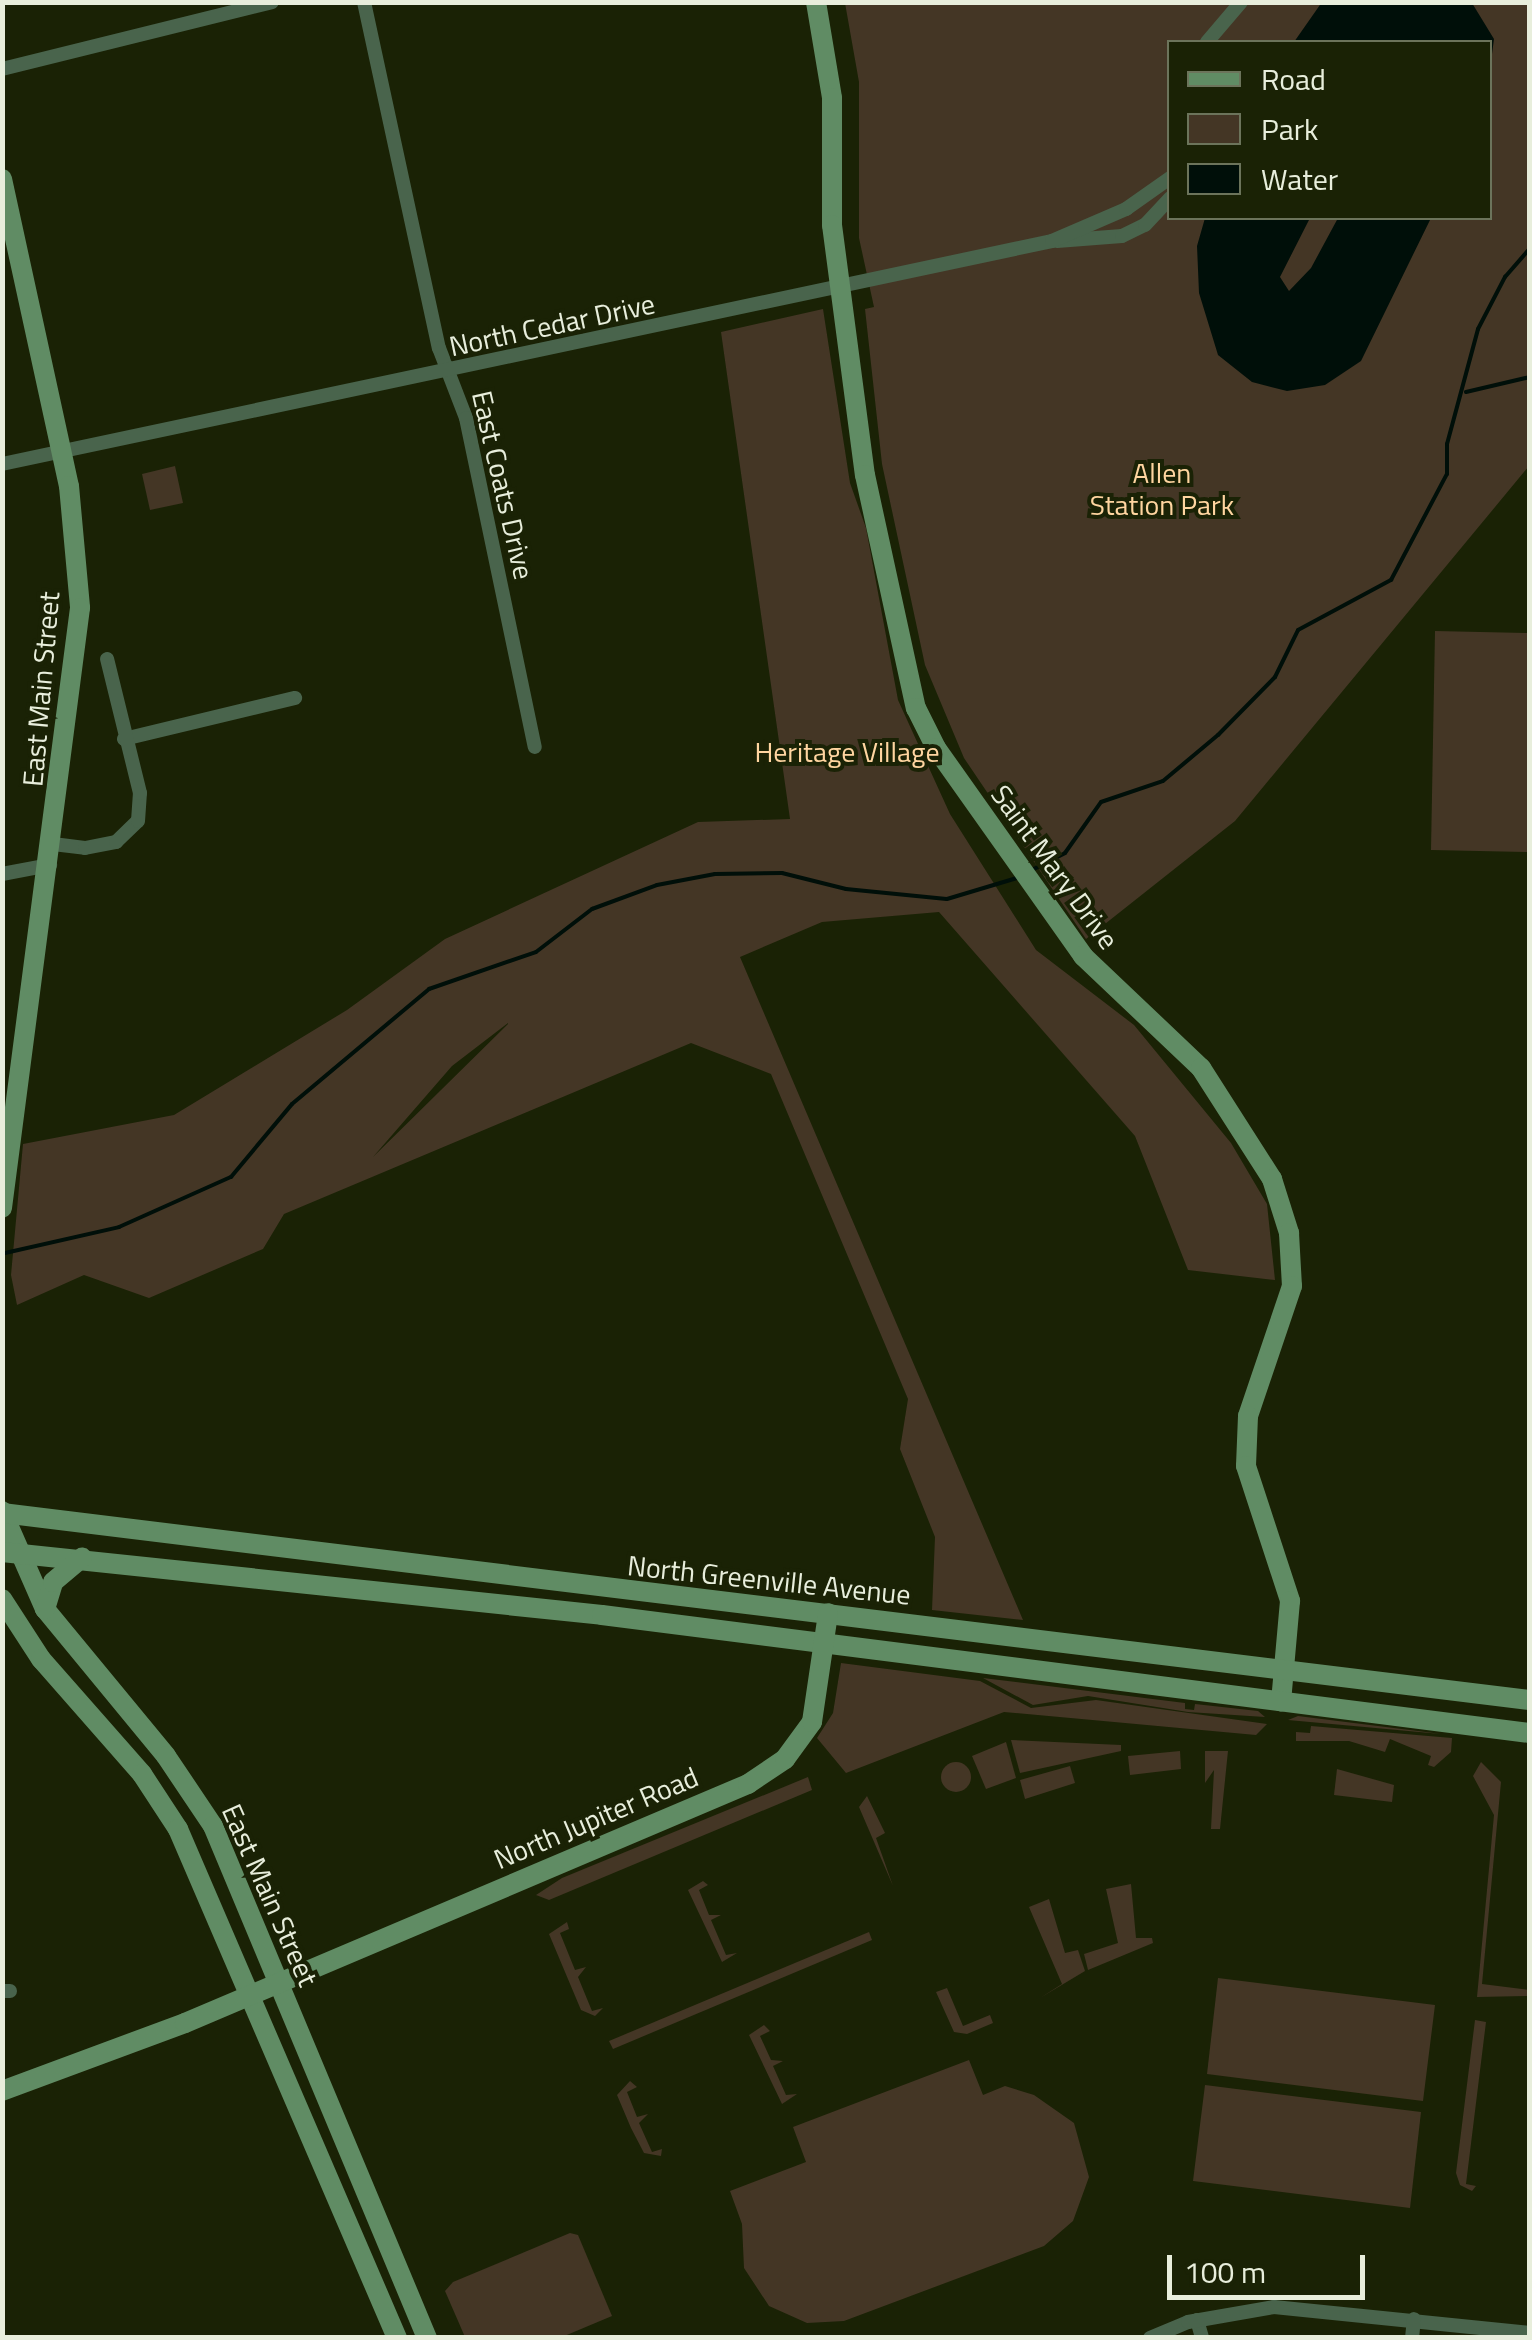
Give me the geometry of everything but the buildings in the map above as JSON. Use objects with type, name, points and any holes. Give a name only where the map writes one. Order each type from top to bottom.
[{"type":"main road","name":"Saint Mary Drive","points":[[816,2],[832,98],[831,210],[865,475],[909,687],[931,740],[1073,943],[1201,1068],[1272,1179],[1289,1233],[1292,1286],[1248,1416],[1246,1466],[1290,1601],[1281,1702]]},
{"type":"main road","name":"East Main Street","points":[[2,179],[62,452],[80,608],[52,854],[2,1208]]},
{"type":"main road","name":"East Main Street","points":[[3,1513],[9,1553],[46,1609],[179,1774],[213,1826],[428,2338]]},
{"type":"main road","name":"North Greenville Avenue","points":[[3,1513],[1530,1700]]},
{"type":"main road","name":"North Greenville Avenue","points":[[9,1553],[82,1558],[1530,1733]]},
{"type":"main road","points":[[46,1609],[53,1582],[82,1558]]},
{"type":"main road","name":"East Main Street","points":[[2,1599],[41,1659],[155,1791],[188,1850],[396,2338]]},
{"type":"main road","name":"North Jupiter Road","points":[[2,2091],[250,1996],[748,1784],[804,1738],[820,1701],[828,1613]]},
{"type":"main road","points":[[155,1791],[179,1774]]},
{"type":"main road","points":[[376,2290],[404,2278]]},
{"type":"street","points":[[2,69],[272,2]]},
{"type":"street","name":"East Coats Drive","points":[[364,2],[449,373],[466,418],[535,747]]},
{"type":"street","points":[[1210,40],[1241,2]]},
{"type":"street","name":"North Cedar Drive","points":[[1052,241],[1126,210],[1167,180]]},
{"type":"street","name":"North Cedar Drive","points":[[2,464],[449,373],[1052,241],[1122,236],[1146,225],[1167,201]]},
{"type":"street","points":[[2,874],[52,854],[116,842],[138,821],[140,794],[108,659]]},
{"type":"street","points":[[124,739],[295,698]]},
{"type":"street","points":[[1150,2338],[1196,2320],[1274,2307],[1530,2333]]},
{"type":"street","points":[[1412,2338],[1414,2319]]},
{"type":"street","points":[[1196,2320],[1202,2338]]},
{"type":"green space","name":"Allen Station Park","points":[[845,3],[1529,3],[1529,466],[1235,821],[1086,939],[964,758],[925,665],[882,464],[865,309],[874,307],[859,238],[859,82]]},
{"type":"green space","name":"Heritage Village","points":[[823,309],[850,483],[866,528],[898,700],[950,814],[1036,950],[1134,1025],[1231,1143],[1267,1204],[1275,1280],[1188,1270],[1135,1136],[939,912],[822,922],[740,957],[1023,1620],[932,1610],[935,1537],[900,1449],[908,1399],[771,1074],[691,1043],[284,1214],[263,1249],[149,1298],[84,1275],[17,1305],[11,1275],[23,1144],[174,1115],[347,1010],[445,939],[698,822],[790,819],[721,332]],"holes":[[[508,1023],[373,1157],[452,1066]]]},
{"type":"green space","points":[[175,466],[183,503],[150,510],[142,474]]},
{"type":"green space","points":[[1435,631],[1529,633],[1529,852],[1431,850]]},
{"type":"green space","points":[[841,1663],[980,1681],[1031,1708],[1096,1700],[1267,1724],[1256,1735],[1004,1712],[846,1773],[817,1738],[833,1713]]},
{"type":"green space","points":[[983,1678],[1185,1703],[1185,1709],[1194,1710],[1195,1704],[1258,1711],[1265,1717],[1188,1712],[1088,1696],[1033,1705]]},
{"type":"green space","points":[[1298,1716],[1418,1731],[1441,1734],[1288,1720]]},
{"type":"green space","points":[[1311,1726],[1452,1738],[1451,1752],[1434,1767],[1428,1765],[1431,1756],[1390,1739],[1385,1752],[1349,1741],[1296,1741],[1296,1732],[1310,1733]]},
{"type":"green space","points":[[1011,1740],[1121,1745],[1121,1751],[1020,1773]]},
{"type":"green space","points":[[1006,1742],[1016,1778],[986,1789],[972,1756]]},
{"type":"green space","points":[[1180,1751],[1181,1769],[1130,1775],[1128,1756]]},
{"type":"green space","points":[[1205,1751],[1228,1751],[1220,1829],[1211,1829],[1214,1770],[1205,1783]]},
{"type":"green space","points":[[956,1762],[967,1766],[971,1777],[967,1788],[956,1792],[945,1788],[941,1777],[945,1766]]},
{"type":"green space","points":[[1481,1762],[1501,1782],[1482,1984],[1529,1990],[1529,1996],[1477,1997],[1494,1815],[1473,1776]]},
{"type":"green space","points":[[1070,1766],[1075,1783],[1025,1799],[1020,1780]]},
{"type":"green space","points":[[1337,1769],[1394,1785],[1392,1802],[1334,1795]]},
{"type":"green space","points":[[808,1777],[812,1790],[549,1900],[536,1895],[562,1878]]},
{"type":"green space","points":[[867,1796],[885,1833],[876,1838],[893,1886],[859,1807]]},
{"type":"green space","points":[[703,1881],[708,1885],[699,1890],[709,1915],[721,1915],[711,1920],[726,1955],[737,1953],[722,1962],[688,1890]]},
{"type":"green space","points":[[1131,1884],[1136,1938],[1152,1938],[1153,1943],[1088,1970],[1084,1954],[1118,1943],[1106,1889]]},
{"type":"green space","points":[[1049,1899],[1065,1953],[1078,1950],[1085,1971],[1040,1998],[1062,1984],[1029,1907]]},
{"type":"green space","points":[[567,1922],[569,1929],[560,1933],[575,1970],[586,1967],[578,1977],[592,2011],[603,2008],[595,2016],[581,2010],[549,1934]]},
{"type":"green space","points":[[869,1932],[872,1940],[613,2049],[609,2041]]},
{"type":"green space","points":[[1218,1978],[1435,2005],[1423,2101],[1207,2074]]},
{"type":"green space","points":[[947,1988],[963,2026],[990,2015],[993,2023],[967,2034],[954,2032],[936,1992]]},
{"type":"green space","points":[[1475,2020],[1486,2022],[1466,2184],[1476,2186],[1472,2191],[1460,2185],[1456,2173]]},
{"type":"green space","points":[[764,2025],[770,2031],[760,2036],[771,2060],[783,2061],[773,2066],[786,2095],[797,2094],[782,2104],[749,2035]]},
{"type":"green space","points":[[969,2060],[983,2095],[1005,2086],[1034,2095],[1074,2123],[1089,2177],[1073,2221],[1044,2246],[844,2321],[807,2323],[769,2306],[744,2268],[742,2224],[730,2191],[806,2162],[793,2127]]},
{"type":"green space","points":[[630,2081],[637,2087],[627,2092],[637,2117],[648,2114],[639,2123],[652,2152],[662,2149],[661,2156],[644,2153],[617,2095]]},
{"type":"green space","points":[[1205,2085],[1421,2112],[1410,2208],[1193,2181]]},
{"type":"green space","points":[[570,2233],[578,2235],[612,2316],[562,2337],[465,2337],[445,2291],[453,2282]]},
{"type":"water","points":[[1322,2],[1472,3],[1494,39],[1492,54],[1492,40],[1295,40]]},
{"type":"water","points":[[1204,220],[1309,220],[1280,277],[1289,291],[1311,268],[1337,220],[1430,220],[1361,361],[1325,385],[1287,391],[1252,382],[1218,355],[1199,293],[1197,246]]},
{"type":"waterway","points":[[1030,871],[1065,853],[1101,802],[1163,781],[1218,735],[1275,677],[1298,630],[1391,580],[1447,474],[1447,444],[1478,329],[1505,277],[1530,248]]},
{"type":"waterway","points":[[1466,392],[1530,377]]},
{"type":"waterway","points":[[5,1253],[119,1227],[231,1177],[292,1104],[429,989],[536,952],[592,909],[657,885],[715,874],[782,873],[846,889],[947,899],[1017,878]]}]
